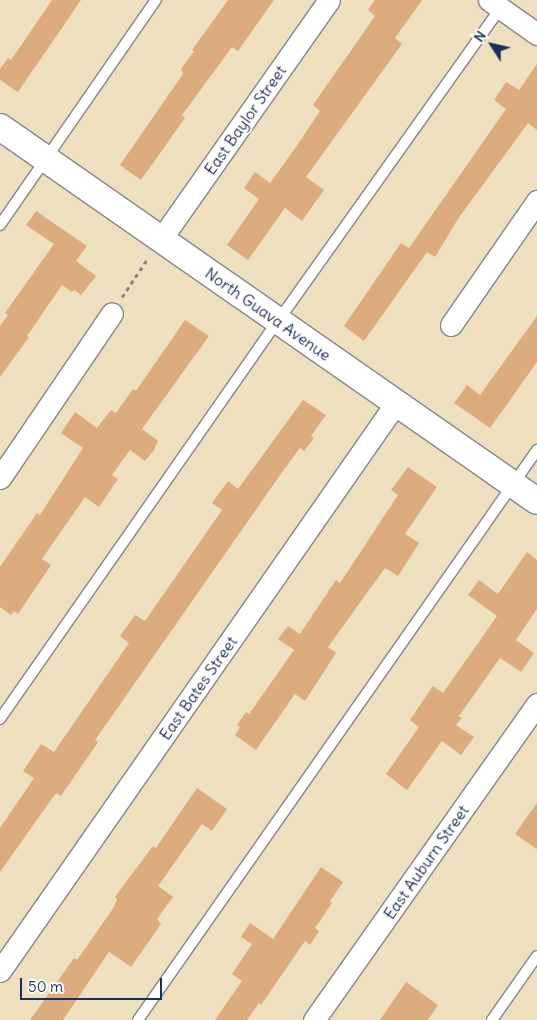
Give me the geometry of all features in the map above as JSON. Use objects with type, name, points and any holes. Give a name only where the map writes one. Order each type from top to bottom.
[{"type":"street","name":"East Baylor Street","points":[[161,239],[329,0]]},
{"type":"street","points":[[498,3],[537,34]]},
{"type":"street","name":"North Guava Avenue","points":[[0,127],[537,501]]},
{"type":"street","points":[[450,326],[537,201]]},
{"type":"street","points":[[0,478],[112,312]]},
{"type":"street","name":"East Bates Street","points":[[0,971],[396,403]]},
{"type":"street","name":"East Auburn Street","points":[[314,1020],[537,704]]},
{"type":"lane","points":[[0,225],[156,0]]},
{"type":"lane","points":[[0,719],[498,3]]},
{"type":"lane","points":[[138,1020],[537,450]]},
{"type":"lane","points":[[492,1020],[537,956]]},
{"type":"path","points":[[112,312],[161,239]]},
{"type":"building","points":[[52,0],[81,0],[18,92],[0,80],[0,69],[8,58],[11,60]]},
{"type":"building","points":[[228,0],[274,0],[238,51],[232,47],[182,115],[185,118],[141,180],[120,165],[183,74],[181,69],[194,51],[192,50]]},
{"type":"building","points":[[375,0],[422,0],[395,38],[402,44],[306,177],[324,190],[302,221],[285,208],[248,260],[227,245],[259,199],[244,188],[255,172],[270,183],[296,147],[320,111],[313,105],[375,16],[368,10]]},
{"type":"building","points":[[537,64],[537,130],[528,123],[458,219],[435,257],[427,252],[364,341],[344,326],[401,243],[409,248],[506,109],[494,100],[506,82],[519,90]]},
{"type":"building","points":[[36,211],[87,246],[76,261],[96,276],[81,295],[74,290],[72,292],[62,285],[27,336],[29,337],[0,377],[0,326],[8,315],[5,313],[54,244],[26,225]]},
{"type":"building","points":[[537,316],[537,362],[490,428],[454,403],[467,385],[480,395]]},
{"type":"building","points":[[185,320],[209,336],[142,429],[158,441],[154,450],[145,461],[130,450],[112,475],[118,479],[99,507],[85,497],[42,559],[51,565],[18,614],[14,611],[11,615],[0,607],[0,567],[37,513],[40,515],[83,448],[61,433],[75,412],[97,428],[111,410],[116,413],[133,389],[136,391]]},
{"type":"building","points":[[303,400],[326,415],[311,436],[314,438],[304,451],[300,448],[285,468],[95,740],[98,742],[61,796],[56,793],[0,872],[0,828],[34,778],[23,771],[41,744],[54,752],[129,643],[120,636],[135,615],[145,621],[222,510],[212,503],[228,481],[238,489]]},
{"type":"building","points":[[408,467],[437,487],[405,534],[419,543],[398,576],[385,568],[328,647],[336,653],[305,701],[295,694],[256,750],[235,735],[240,727],[237,725],[246,712],[249,714],[294,650],[278,639],[288,626],[300,634],[336,580],[340,583],[398,495],[391,490]]},
{"type":"building","points":[[527,552],[537,560],[537,609],[516,640],[534,653],[521,672],[500,658],[459,716],[462,718],[456,725],[474,737],[461,755],[442,741],[407,790],[386,774],[419,727],[410,720],[433,686],[443,693],[497,616],[468,595],[479,580],[498,594]]},
{"type":"building","points":[[197,788],[227,809],[212,831],[202,824],[158,886],[173,897],[157,919],[161,924],[131,967],[109,952],[63,1020],[30,1020],[74,958],[77,960],[112,910],[117,900],[115,897],[153,846],[156,848]]},
{"type":"building","points":[[537,803],[537,849],[515,834]]},
{"type":"building","points":[[321,867],[343,882],[330,901],[332,903],[315,928],[319,931],[310,945],[305,941],[261,1005],[259,1003],[247,1020],[215,1020],[242,981],[232,974],[252,944],[241,937],[250,923],[273,939]]},
{"type":"building","points":[[406,982],[438,1005],[428,1020],[380,1020]]}]
